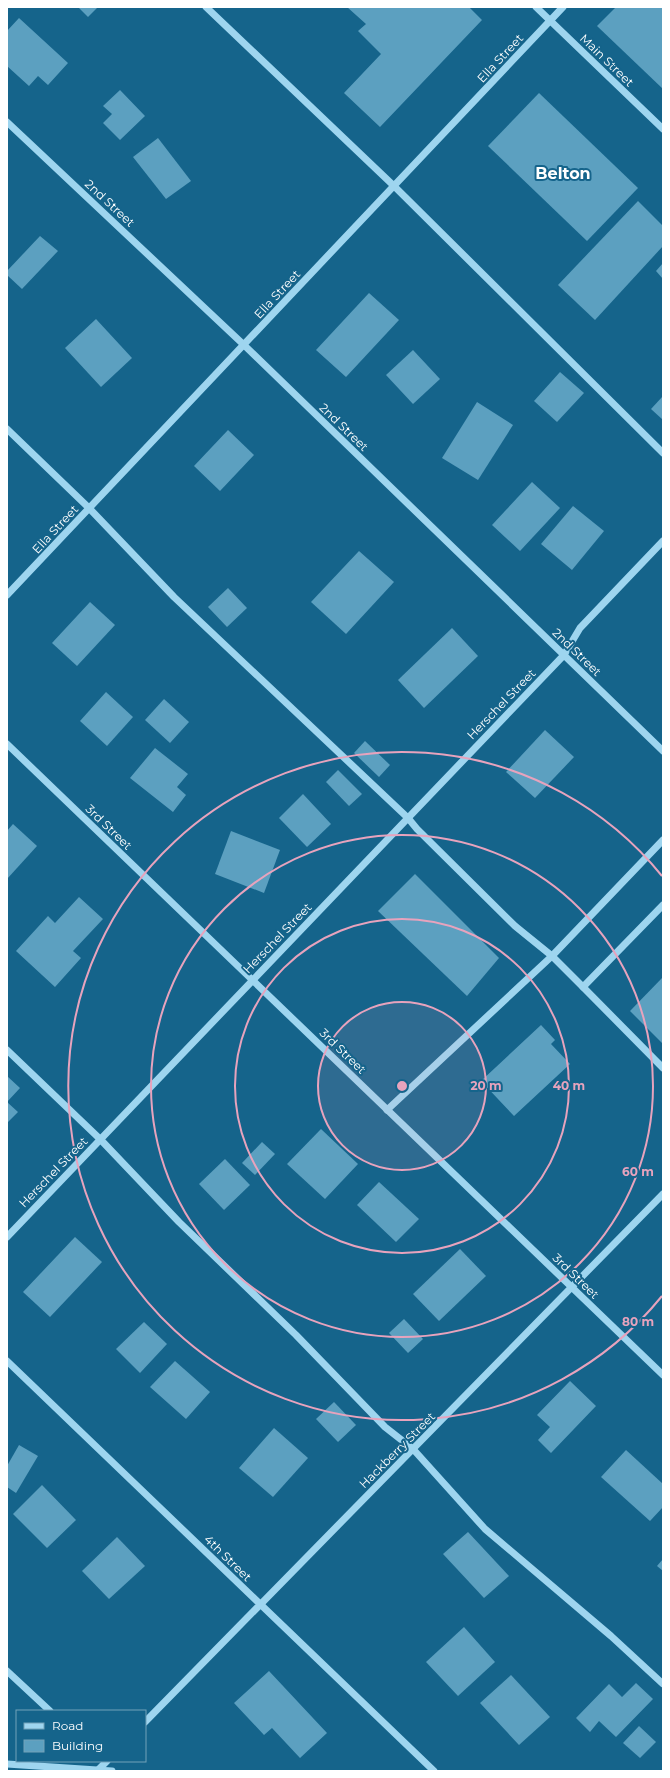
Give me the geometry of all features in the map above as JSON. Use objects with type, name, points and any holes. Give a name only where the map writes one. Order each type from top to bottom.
[{"type":"street","points":[[206,7],[394,186],[663,453]]},
{"type":"street","name":"Main Street","points":[[536,7],[663,129]]},
{"type":"street","name":"Ella Street","points":[[7,595],[563,7]]},
{"type":"street","name":"2nd Street","points":[[7,122],[244,345],[663,751]]},
{"type":"street","points":[[7,429],[90,508],[174,597],[408,818],[417,829],[515,926],[552,956],[663,1068]]},
{"type":"street","name":"Herschel Street","points":[[7,1236],[564,655],[580,628],[663,541]]},
{"type":"street","name":"3rd Street","points":[[7,744],[663,1375]]},
{"type":"street","points":[[387,1110],[552,956],[663,840]]},
{"type":"street","points":[[583,987],[663,905]]},
{"type":"street","points":[[7,1050],[100,1139],[179,1222],[296,1335],[385,1427],[414,1449],[485,1529],[611,1636],[663,1684]]},
{"type":"street","name":"Hackberry Street","points":[[146,1721],[663,1194]]},
{"type":"street","name":"4th Street","points":[[7,1361],[434,1771]]},
{"type":"street","points":[[7,1672],[49,1710]]},
{"type":"street","points":[[98,1770],[106,1762]]},
{"type":"street","points":[[7,1764],[112,1771]]},
{"type":"building","points":[[78,7],[98,7],[88,17]]},
{"type":"building","points":[[347,7],[469,7],[482,20],[380,127],[344,93],[381,54],[358,31],[366,24]]},
{"type":"building","points":[[616,7],[663,7],[663,89],[597,26]]},
{"type":"building","points":[[19,18],[68,63],[48,85],[38,76],[29,86],[7,66],[7,31]]},
{"type":"building","points":[[120,90],[145,116],[120,140],[103,123],[112,114],[103,106]]},
{"type":"building","points":[[539,93],[638,188],[587,241],[488,146]]},
{"type":"building","points":[[158,138],[191,181],[166,199],[133,157]]},
{"type":"building","points":[[638,201],[663,226],[663,246],[595,320],[558,285]]},
{"type":"building","points":[[40,236],[58,251],[22,289],[7,275],[7,271]]},
{"type":"building","points":[[663,263],[663,279],[656,271]]},
{"type":"building","points":[[369,293],[399,320],[346,377],[316,350]]},
{"type":"building","points":[[96,319],[132,358],[101,387],[65,348]]},
{"type":"building","points":[[413,350],[440,379],[413,404],[386,375]]},
{"type":"building","points":[[560,372],[584,393],[557,422],[534,401]]},
{"type":"building","points":[[663,396],[663,420],[651,409]]},
{"type":"building","points":[[477,402],[513,425],[478,480],[442,458]]},
{"type":"building","points":[[228,430],[254,455],[220,491],[194,466]]},
{"type":"building","points":[[532,482],[560,508],[520,551],[492,525]]},
{"type":"building","points":[[573,506],[604,531],[572,570],[541,544]]},
{"type":"building","points":[[359,551],[394,582],[346,634],[311,602]]},
{"type":"building","points":[[228,588],[247,608],[227,627],[208,607]]},
{"type":"building","points":[[90,602],[115,625],[77,666],[52,643]]},
{"type":"building","points":[[452,628],[478,656],[424,708],[398,680]]},
{"type":"building","points":[[106,692],[133,717],[107,746],[80,721]]},
{"type":"building","points":[[164,699],[189,722],[170,743],[145,720]]},
{"type":"building","points":[[545,730],[574,757],[535,798],[506,772]]},
{"type":"building","points":[[365,741],[390,765],[379,777],[354,753]]},
{"type":"building","points":[[155,748],[188,774],[177,787],[186,795],[173,812],[130,778]]},
{"type":"building","points":[[338,770],[362,794],[349,806],[326,782]]},
{"type":"building","points":[[303,794],[331,824],[307,847],[279,818]]},
{"type":"building","points":[[13,824],[37,846],[7,879],[7,831]]},
{"type":"building","points":[[231,831],[280,850],[264,893],[215,874]]},
{"type":"building","points":[[415,874],[499,958],[467,996],[378,911]]},
{"type":"building","points":[[79,897],[103,919],[73,951],[81,958],[55,987],[16,951],[48,916],[55,923]]},
{"type":"building","points":[[663,977],[663,1044],[630,1011]]},
{"type":"building","points":[[541,1025],[555,1040],[551,1044],[570,1064],[514,1116],[481,1081]]},
{"type":"building","points":[[7,1076],[20,1088],[7,1102]]},
{"type":"building","points":[[7,1102],[18,1112],[7,1123]]},
{"type":"building","points":[[321,1129],[358,1164],[325,1199],[287,1164]]},
{"type":"building","points":[[262,1142],[275,1154],[255,1175],[242,1163]]},
{"type":"building","points":[[225,1159],[250,1185],[224,1210],[199,1184]]},
{"type":"building","points":[[379,1182],[419,1219],[396,1242],[357,1205]]},
{"type":"building","points":[[75,1237],[102,1262],[50,1317],[23,1292]]},
{"type":"building","points":[[460,1249],[486,1276],[439,1321],[413,1294]]},
{"type":"building","points":[[404,1319],[423,1339],[408,1353],[389,1333]]},
{"type":"building","points":[[144,1322],[167,1344],[140,1373],[116,1349]]},
{"type":"building","points":[[175,1361],[210,1392],[186,1419],[150,1387]]},
{"type":"building","points":[[570,1381],[596,1406],[551,1453],[538,1440],[550,1427],[537,1415]]},
{"type":"building","points":[[334,1402],[356,1425],[338,1442],[316,1419]]},
{"type":"building","points":[[274,1428],[308,1458],[273,1497],[239,1468]]},
{"type":"building","points":[[19,1445],[38,1456],[16,1493],[7,1487],[7,1466]]},
{"type":"building","points":[[626,1450],[663,1484],[663,1507],[650,1521],[601,1477]]},
{"type":"building","points":[[42,1485],[76,1520],[47,1548],[13,1514]]},
{"type":"building","points":[[468,1532],[509,1576],[484,1598],[443,1554]]},
{"type":"building","points":[[117,1537],[145,1566],[109,1599],[82,1571]]},
{"type":"building","points":[[663,1559],[663,1571],[657,1566]]},
{"type":"building","points":[[464,1627],[495,1662],[458,1696],[426,1662]]},
{"type":"building","points":[[269,1671],[327,1733],[300,1758],[272,1728],[264,1735],[234,1703]]},
{"type":"building","points":[[511,1675],[550,1717],[519,1745],[480,1703]]},
{"type":"building","points":[[636,1683],[653,1699],[616,1737],[599,1721],[590,1732],[576,1718],[609,1684],[622,1697]]},
{"type":"building","points":[[639,1726],[656,1742],[640,1758],[623,1743]]},
{"type":"district","name":"Belton","points":[[563,173]]}]
